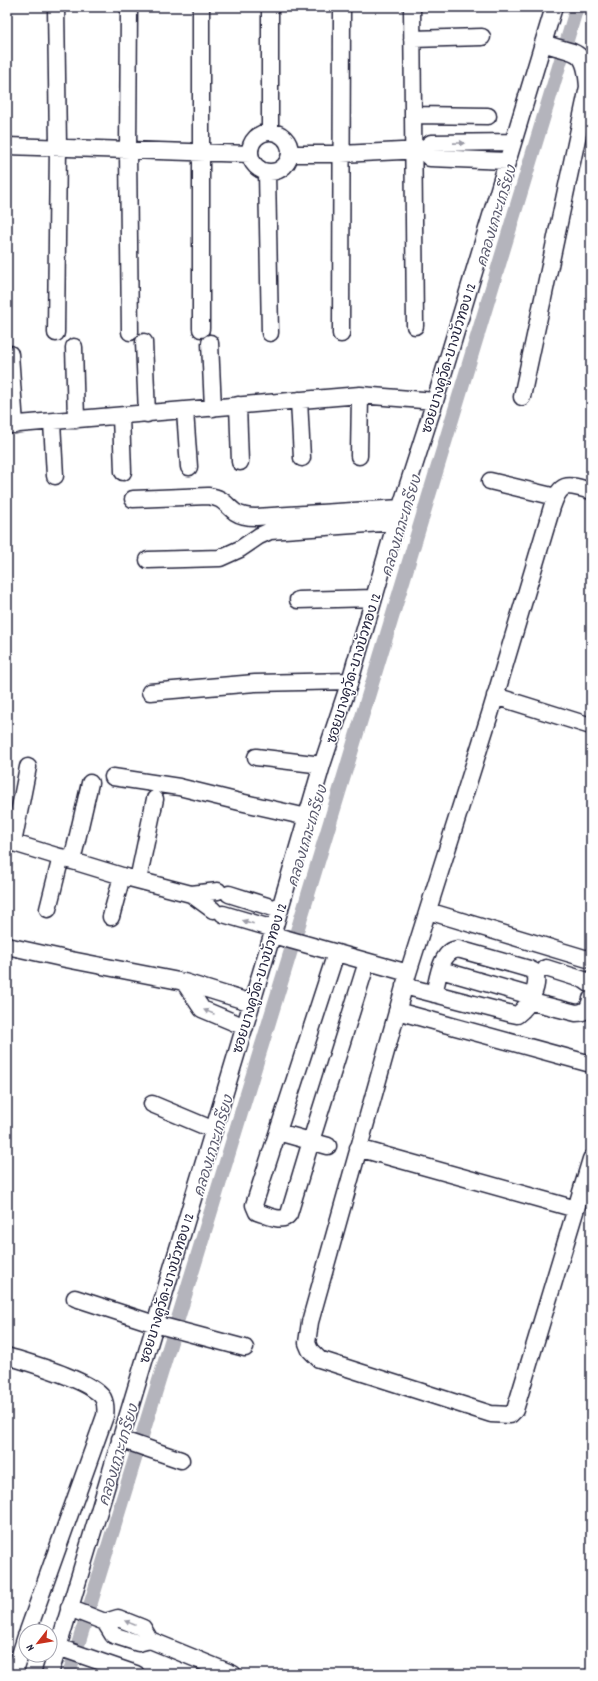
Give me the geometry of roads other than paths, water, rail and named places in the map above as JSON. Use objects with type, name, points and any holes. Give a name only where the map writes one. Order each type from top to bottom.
[{"type":"street","points":[[56,7],[58,146],[56,333]]},
{"type":"street","points":[[129,7],[128,150],[130,332]]},
{"type":"street","points":[[201,7],[201,329]]},
{"type":"street","points":[[270,7],[270,132]]},
{"type":"street","points":[[342,7],[342,334]]},
{"type":"street","points":[[412,7],[414,114],[417,150],[415,326]]},
{"type":"street","name":"ซอยบางคูวัด-บางบัวทอง 12","points":[[50,1674],[63,1649],[76,1611],[120,1439],[162,1326],[214,1130],[322,765],[350,680],[507,160],[547,45],[554,7]]},
{"type":"street","points":[[412,39],[482,37]]},
{"type":"street","points":[[522,397],[588,87],[585,64],[582,58],[576,54],[547,45]]},
{"type":"street","points":[[414,114],[488,116]]},
{"type":"street","points":[[270,132],[282,136],[289,147],[290,154],[285,166],[274,172],[267,172],[256,166],[250,154],[253,141],[263,134],[270,132]]},
{"type":"street","points":[[290,154],[341,154],[417,150],[431,143],[513,142]]},
{"type":"street","points":[[7,146],[58,146],[250,154]]},
{"type":"street","points":[[417,150],[430,158],[507,160]]},
{"type":"street","points":[[267,172],[270,333]]},
{"type":"street","points":[[144,342],[147,414]]},
{"type":"street","points":[[210,343],[213,408]]},
{"type":"street","points":[[74,347],[76,420]]},
{"type":"street","points":[[10,354],[11,425],[360,395],[435,401]]},
{"type":"street","points":[[359,456],[360,395]]},
{"type":"street","points":[[299,400],[302,458]]},
{"type":"street","points":[[238,405],[240,462]]},
{"type":"street","points":[[185,411],[189,467]]},
{"type":"street","points":[[121,416],[123,472]]},
{"type":"street","points":[[52,422],[55,476]]},
{"type":"street","points":[[490,480],[556,497]]},
{"type":"street","points":[[591,491],[571,485],[565,486],[560,490],[556,497],[397,1011],[310,1322],[307,1343],[310,1350],[319,1359],[491,1414],[510,1415],[515,1410],[591,1159]]},
{"type":"street","points":[[133,499],[216,497],[224,500],[236,512],[245,516],[256,517],[399,515]]},
{"type":"street","points":[[148,560],[220,558],[240,549],[259,536],[270,531],[399,515]]},
{"type":"street","points":[[298,600],[374,598]]},
{"type":"street","points":[[150,692],[255,683],[350,680]]},
{"type":"street","points":[[495,696],[591,726]]},
{"type":"street","points":[[256,757],[322,765]]},
{"type":"street","points":[[28,767],[10,842],[122,876],[191,894],[224,893],[280,910]]},
{"type":"street","points":[[113,777],[179,786],[307,817]]},
{"type":"street","points":[[48,909],[66,859],[90,783]]},
{"type":"street","points":[[138,880],[155,799]]},
{"type":"street","points":[[111,917],[122,876]]},
{"type":"street","points":[[191,894],[218,912],[289,939],[367,962],[434,994],[517,1015],[526,1007],[536,985],[537,978],[534,972],[522,967],[454,949],[443,960],[434,994]]},
{"type":"street","points":[[428,911],[591,960]]},
{"type":"street","points":[[7,946],[184,982],[252,1002]]},
{"type":"street","points":[[336,952],[254,1205],[254,1209],[257,1212],[282,1220],[286,1219],[289,1214],[367,962]]},
{"type":"street","points":[[546,968],[584,980],[591,985]]},
{"type":"street","points":[[441,970],[576,1013],[583,1013],[588,1009],[591,999]]},
{"type":"street","points":[[184,982],[202,1009],[245,1027]]},
{"type":"street","points":[[397,1011],[591,1064]]},
{"type":"street","points":[[152,1104],[214,1130]]},
{"type":"street","points":[[278,1132],[328,1146]]},
{"type":"street","points":[[358,1148],[576,1208]]},
{"type":"street","points":[[75,1298],[189,1334],[245,1348]]},
{"type":"street","points":[[7,1356],[77,1380],[96,1390],[106,1404],[105,1416],[31,1623]]},
{"type":"street","points":[[120,1439],[181,1460]]},
{"type":"street","points":[[76,1611],[103,1622],[113,1635],[138,1643],[150,1640],[233,1674]]},
{"type":"street","points":[[63,1649],[136,1674]]},
{"type":"street","points":[[14,1674],[18,1661]]},
{"type":"waterway","name":"คลองเกาะเกรียง","points":[[69,1674],[304,908],[577,7]]}]
